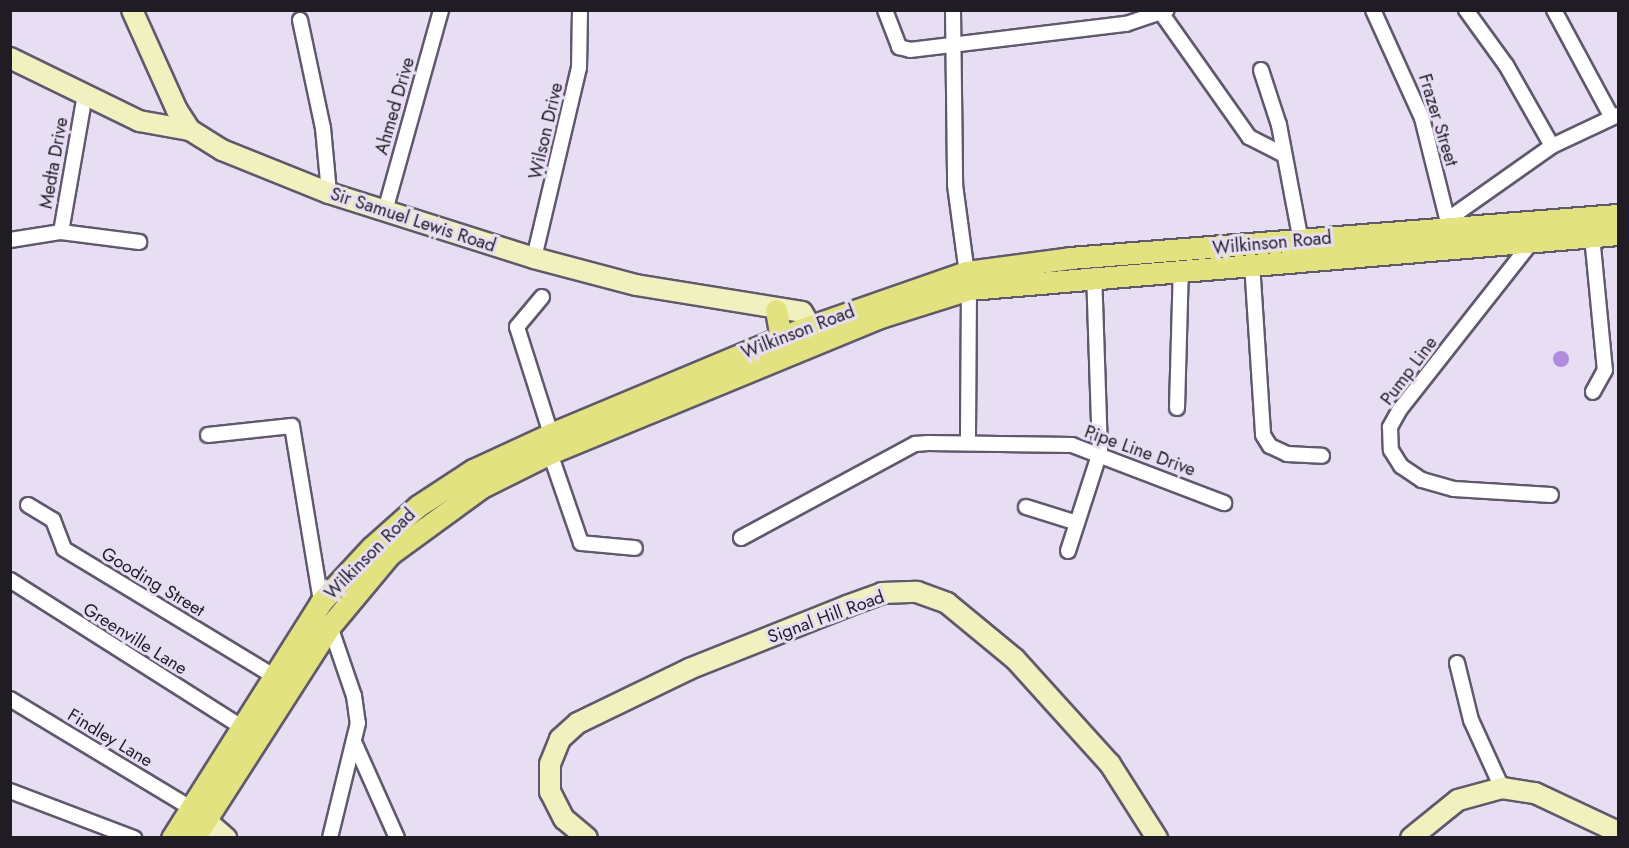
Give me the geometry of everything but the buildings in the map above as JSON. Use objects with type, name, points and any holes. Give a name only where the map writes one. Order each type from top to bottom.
[{"type":"main road","points":[[132,10],[190,130]]},
{"type":"main road","points":[[10,58],[154,127],[190,130]]},
{"type":"main road","name":"Sir Samuel Lewis Road","points":[[190,130],[257,166],[329,194],[534,258],[636,285],[776,310]]},
{"type":"main road","name":"Wilkinson Road","points":[[194,837],[199,814],[242,727],[321,602],[418,506],[473,470],[551,443],[840,315],[968,281],[1070,258],[1450,231],[1618,216]]},
{"type":"main road","name":"Wilkinson Road","points":[[804,332],[968,281],[1094,275],[1252,263],[1450,231],[1534,239],[1618,234]]},
{"type":"main road","points":[[776,310],[804,332]]},
{"type":"main road","name":"Wilkinson Road","points":[[172,837],[199,814],[330,626],[390,554],[435,518],[551,443]]},
{"type":"main road","name":"Signal Hill Road","points":[[587,837],[564,819],[550,792],[550,764],[560,739],[578,723],[689,669],[847,606],[882,593],[917,592],[947,603],[1015,659],[1110,764],[1157,837]]},
{"type":"main road","points":[[1411,837],[1458,800],[1502,788],[1535,792],[1618,832]]},
{"type":"main road","points":[[199,814],[226,837]]},
{"type":"street","name":"Ahmed Drive","points":[[385,211],[441,10]]},
{"type":"street","name":"Wilson Drive","points":[[534,258],[579,68],[580,10]]},
{"type":"street","points":[[885,10],[899,47],[955,46],[1126,24],[1164,12],[1249,137],[1283,154]]},
{"type":"street","points":[[953,10],[955,185],[968,281],[968,441]]},
{"type":"street","name":"Frazer Street","points":[[1373,10],[1422,118],[1450,231]]},
{"type":"street","points":[[1466,10],[1506,65],[1552,146]]},
{"type":"street","points":[[1450,231],[1552,146],[1615,116],[1554,10]]},
{"type":"street","points":[[300,20],[323,128],[329,194]]},
{"type":"street","points":[[1261,70],[1283,154],[1301,241]]},
{"type":"street","name":"Medta Drive","points":[[85,95],[61,232],[139,242]]},
{"type":"street","points":[[10,240],[61,232]]},
{"type":"street","points":[[1592,236],[1605,370],[1593,392]]},
{"type":"street","name":"Pump Line","points":[[1534,239],[1400,409],[1390,428],[1391,450],[1401,466],[1443,486],[1551,495]]},
{"type":"street","points":[[1252,263],[1263,435],[1270,446],[1287,454],[1322,456]]},
{"type":"street","points":[[1177,408],[1181,269]]},
{"type":"street","points":[[1068,551],[1100,452],[1094,275]]},
{"type":"street","points":[[542,297],[517,327],[581,543],[635,548]]},
{"type":"street","points":[[208,435],[292,426],[321,602]]},
{"type":"street","name":"Pipe Line Drive","points":[[741,538],[915,444],[968,441],[1072,445],[1100,452],[1224,502]]},
{"type":"street","name":"Gooding Street","points":[[28,505],[53,520],[64,549],[275,677]]},
{"type":"street","points":[[1026,507],[1077,523]]},
{"type":"street","name":"Greenville Lane","points":[[10,580],[242,727]]},
{"type":"street","points":[[330,626],[358,709],[355,744],[341,779],[330,837]]},
{"type":"street","points":[[1457,663],[1471,720],[1502,788]]},
{"type":"street","name":"Findley Lane","points":[[10,699],[199,814]]},
{"type":"street","points":[[355,744],[398,837]]},
{"type":"street","points":[[10,791],[134,837]]},
{"type":"shaded area","points":[[1558,351],[1564,351],[1569,359],[1567,365],[1558,367],[1553,362],[1553,356]]}]
